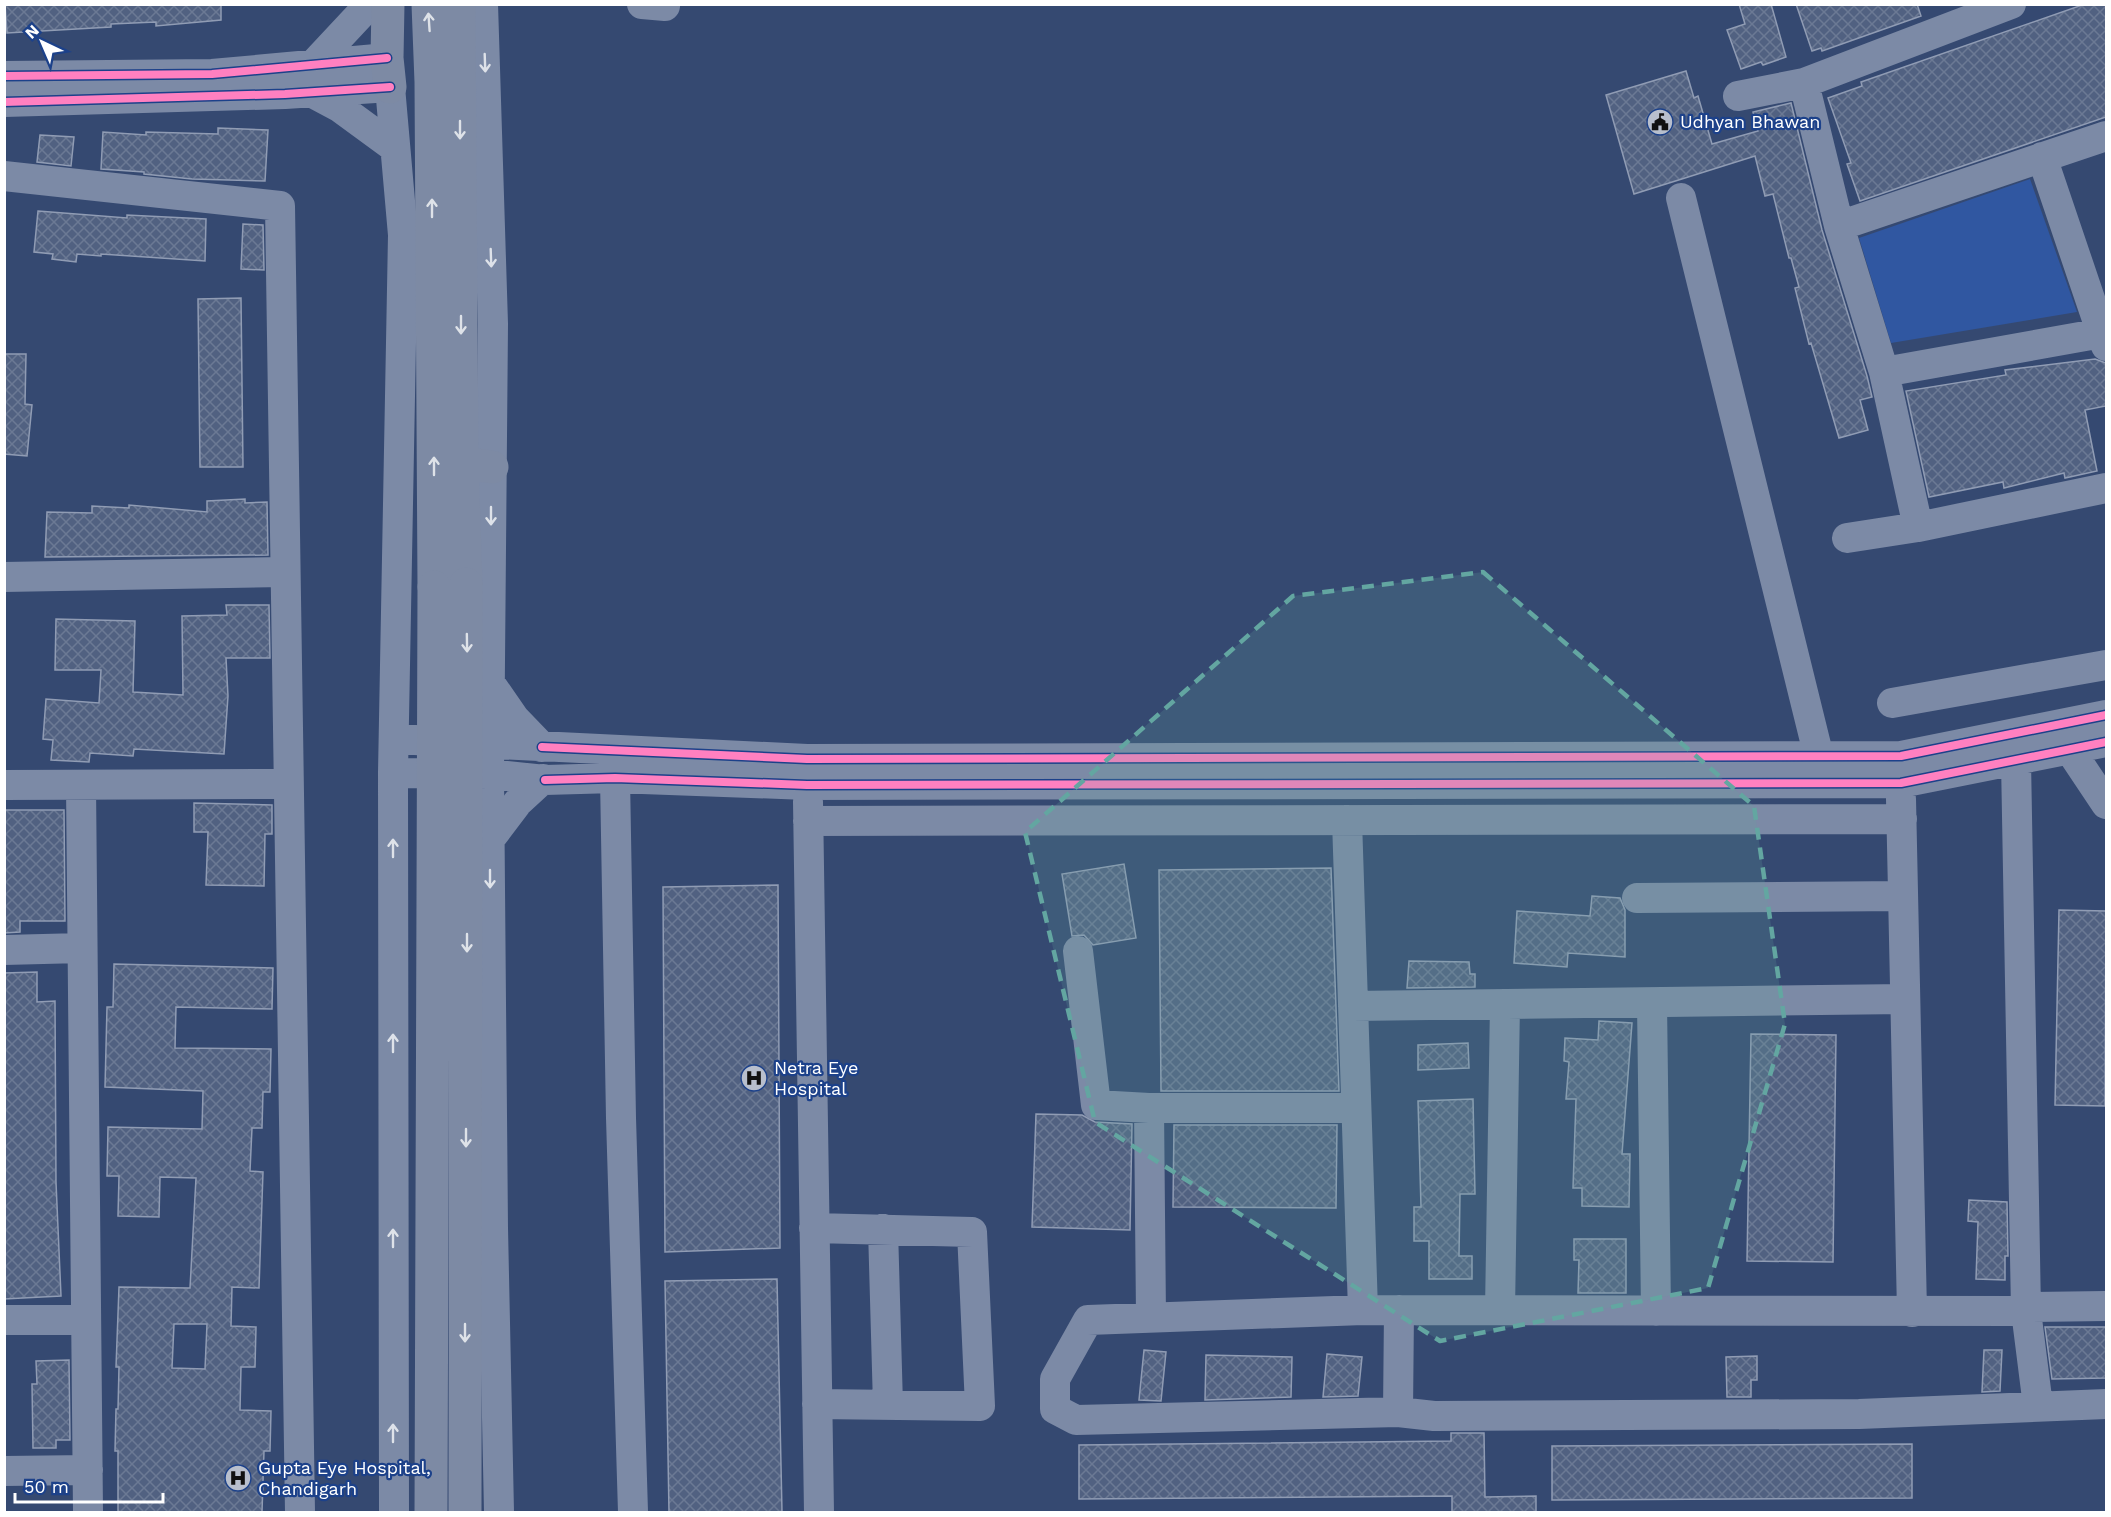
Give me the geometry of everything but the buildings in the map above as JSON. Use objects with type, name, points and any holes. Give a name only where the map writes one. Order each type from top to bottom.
[{"type":"highway","points":[[388,4],[389,73]]},
{"type":"highway","points":[[458,5],[477,465],[466,585],[465,1512]]},
{"type":"highway","points":[[430,1512],[434,587],[431,82],[458,5]]},
{"type":"street","points":[[311,78],[370,4]]},
{"type":"street","points":[[1738,96],[1804,83],[1995,7]]},
{"type":"street","points":[[4,102],[389,73],[403,235],[393,772],[394,1512]]},
{"type":"street","points":[[4,76],[212,74],[311,78],[339,107],[395,148]]},
{"type":"street","points":[[1804,83],[1839,226],[1884,372],[1918,527]]},
{"type":"street","points":[[1839,226],[2106,136]]},
{"type":"street","points":[[1884,372],[2104,340],[2042,157]]},
{"type":"street","points":[[4,176],[280,206],[287,784],[300,1512]]},
{"type":"street","points":[[1681,198],[1819,757]]},
{"type":"street","points":[[477,465],[490,683],[493,1228],[500,1512]]},
{"type":"street","points":[[1846,538],[1918,527],[2106,488]]},
{"type":"street","points":[[4,577],[284,572]]},
{"type":"street","points":[[1892,703],[2106,665]]},
{"type":"street","points":[[490,683],[515,719],[542,747]]},
{"type":"street","points":[[393,772],[489,774],[543,779],[807,772],[1819,757],[1901,770],[2106,715]]},
{"type":"street","points":[[394,739],[490,742],[807,772],[1901,770],[2016,761],[2106,742]]},
{"type":"street","points":[[2070,750],[2106,804]]},
{"type":"street","points":[[2016,761],[2026,1309],[2038,1406]]},
{"type":"street","points":[[1901,770],[1912,1312]]},
{"type":"street","points":[[807,772],[819,1512]]},
{"type":"street","points":[[615,778],[621,1118],[633,1512]]},
{"type":"street","points":[[490,839],[518,802],[543,779]]},
{"type":"street","points":[[4,785],[287,784]]},
{"type":"street","points":[[81,785],[88,1512]]},
{"type":"street","points":[[808,821],[1902,819]]},
{"type":"street","points":[[1347,820],[1363,1310]]},
{"type":"street","points":[[1637,898],[1903,896]]},
{"type":"street","points":[[4,950],[82,948]]},
{"type":"street","points":[[1077,951],[1096,1105],[1149,1108],[1355,1108]]},
{"type":"street","points":[[1353,1006],[1905,999]]},
{"type":"street","points":[[1652,1003],[1656,1311]]},
{"type":"street","points":[[1500,1310],[1505,1004]]},
{"type":"street","points":[[1149,1108],[1151,1317]]},
{"type":"street","points":[[814,1228],[972,1232],[980,1406],[817,1404]]},
{"type":"street","points":[[883,1229],[888,1405]]},
{"type":"street","points":[[2106,1306],[1912,1312],[1363,1310],[1088,1320],[1055,1380],[1055,1409],[1076,1420],[1398,1412],[1434,1416],[1859,1414],[2106,1404]]},
{"type":"street","points":[[1398,1412],[1399,1310]]},
{"type":"street","points":[[4,1320],[86,1320]]},
{"type":"street","points":[[4,1471],[88,1470]]},
{"type":"highlighted area","points":[[1483,572],[1754,806],[1785,1024],[1708,1288],[1440,1341],[1095,1122],[1025,832],[1293,596]]},
{"type":"shaded area","points":[[2030,179],[2077,312],[1891,343],[1859,238]]},
{"type":"cycle path","points":[[4,76],[212,74],[387,58]]},
{"type":"cycle path","points":[[4,102],[285,94],[390,87]]},
{"type":"cycle path","points":[[542,747],[807,759],[1901,756],[2106,715]]},
{"type":"cycle path","points":[[545,780],[615,778],[807,785],[1901,783],[2106,742]]},
{"type":"place","name":"Udhyan Bhawan","points":[[1660,122]]},
{"type":"place","name":"Netra Eye Hospital","points":[[754,1078]]},
{"type":"place","name":"Gupta Eye Hospital, Chandigarh","points":[[238,1478]]}]
